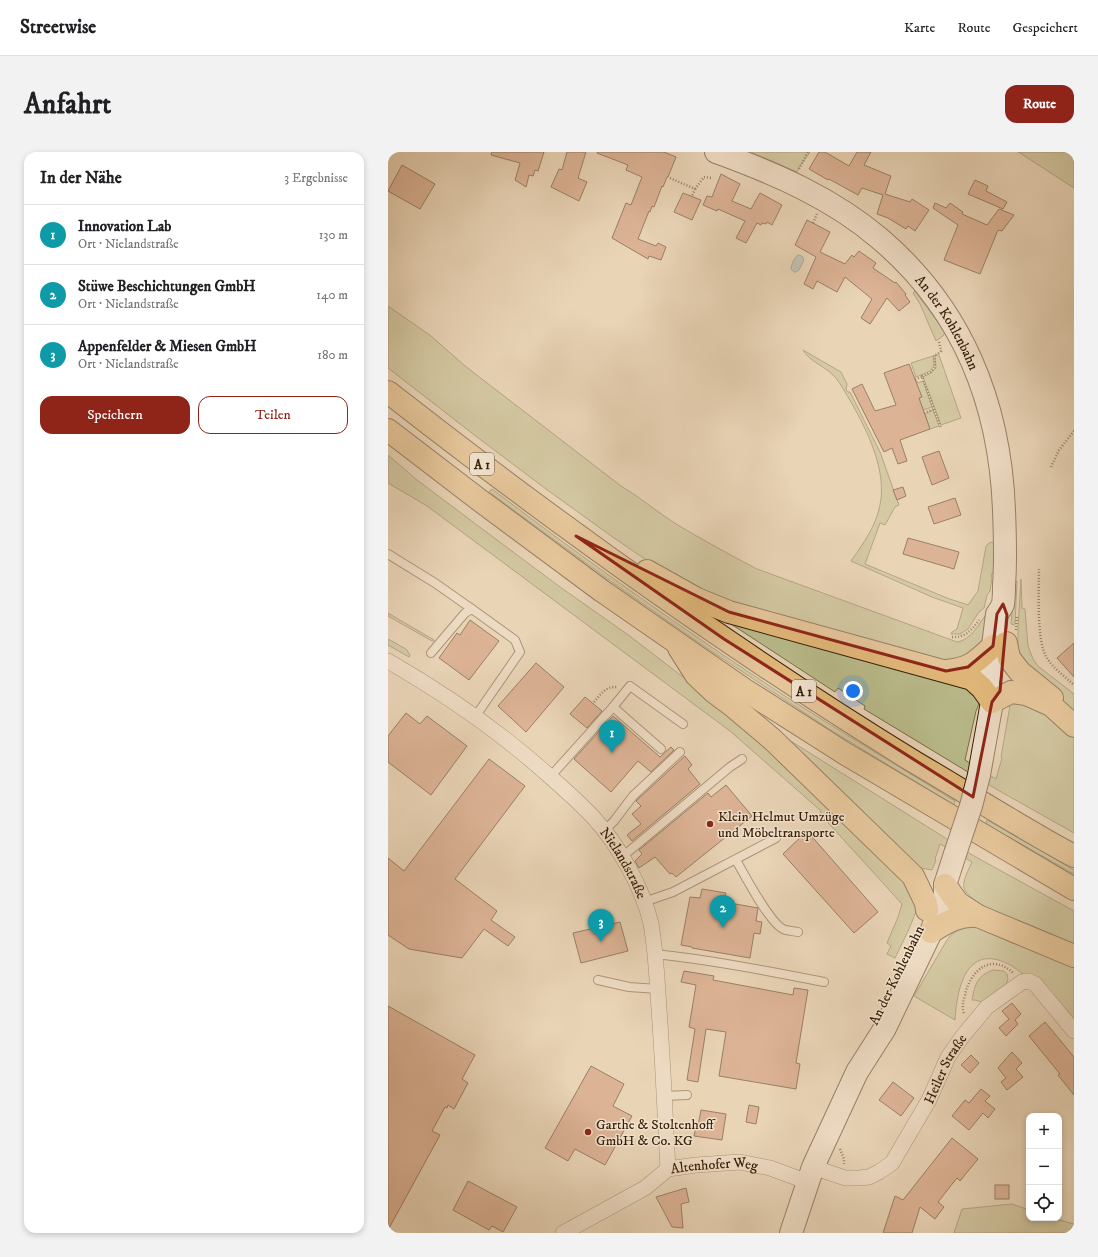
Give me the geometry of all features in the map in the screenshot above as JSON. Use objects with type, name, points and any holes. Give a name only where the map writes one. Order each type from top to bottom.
[{"type":"highway","name":"A 1","points":[[388,392],[576,536],[724,639],[855,725],[1038,837],[1074,856]]},
{"type":"highway","name":"A 1","points":[[388,430],[602,591],[745,690],[844,753],[1074,889]]},
{"type":"highway","points":[[576,536],[664,579],[697,599],[729,612],[972,679],[982,688],[992,702],[1011,692],[1026,694],[1051,705],[1074,726]]},
{"type":"highway","points":[[676,642],[696,675],[714,692],[773,740],[913,876],[926,903],[927,910]]},
{"type":"highway","points":[[946,671],[959,670],[968,667],[999,644],[1020,672],[1069,711],[1074,717]]},
{"type":"highway","points":[[913,876],[935,881],[946,881],[958,903],[978,916],[1074,956]]},
{"type":"highway","points":[[931,932],[952,920],[971,915],[978,916]]},
{"type":"main road","name":"An der Kohlenbahn","points":[[716,152],[744,162],[792,183],[836,208],[867,229],[893,251],[911,269],[931,293],[958,332],[980,380],[996,436],[1001,467],[1004,507],[1006,561],[1003,604],[1007,614],[999,644],[1000,691],[992,702],[981,769],[971,806],[946,881],[945,896],[931,932],[885,1028],[857,1072],[810,1175],[791,1233]]},
{"type":"main road","name":"An der Kohlenbahn","points":[[857,1072],[863,1043],[899,971],[936,890],[946,881]]},
{"type":"street","name":"Nielandstraße","points":[[388,661],[426,684],[494,730],[550,777],[588,812],[604,831],[622,857],[636,882],[650,923],[655,954],[668,1169]]},
{"type":"street","points":[[1022,982],[1028,981],[1035,984],[1074,1031]]},
{"type":"street","name":"Heiler Straße","points":[[810,1175],[844,1178],[869,1177],[892,1163],[929,1100],[948,1057],[987,1007],[1022,982]]},
{"type":"street","name":"Altenhofer Weg","points":[[563,1233],[645,1188],[668,1169],[696,1165],[740,1162],[810,1175]]},
{"type":"lane","points":[[388,554],[435,583],[515,640],[520,652],[475,717]]},
{"type":"lane","points":[[431,653],[465,613],[472,609]]},
{"type":"lane","points":[[550,777],[630,686],[683,724]]},
{"type":"lane","points":[[613,707],[661,749]]},
{"type":"lane","points":[[604,831],[614,821],[633,796],[680,752]]},
{"type":"lane","points":[[622,857],[730,767],[742,759]]},
{"type":"lane","points":[[644,902],[674,892],[776,838]]},
{"type":"lane","points":[[736,860],[774,922],[783,929],[798,932]]},
{"type":"lane","points":[[655,954],[697,959],[824,982]]},
{"type":"lane","points":[[598,980],[629,987],[658,989]]},
{"type":"lane","points":[[664,1096],[687,1096]]},
{"type":"path","points":[[692,196],[695,189],[704,177],[710,178]]},
{"type":"path","points":[[670,178],[695,189]]},
{"type":"path","points":[[915,379],[928,374],[935,367],[934,354],[938,354],[941,351],[939,342]]},
{"type":"path","points":[[922,376],[941,428]]},
{"type":"path","points":[[924,412],[934,409]]},
{"type":"path","points":[[1051,467],[1059,450],[1074,431]]},
{"type":"path","points":[[1039,569],[1040,633],[1043,649],[1050,662],[1073,684]]},
{"type":"path","points":[[594,702],[610,686],[616,686],[626,690]]},
{"type":"path","points":[[968,1030],[962,1008],[971,977],[979,969],[988,964],[998,964],[1009,970],[1022,982]]},
{"type":"highlighted area","points":[[576,536],[729,612],[946,671],[968,667],[993,646],[997,614],[1003,604],[1007,615],[1000,691],[992,702],[973,797],[724,639]]},
{"type":"green space","points":[[751,152],[810,152],[797,172]]},
{"type":"green space","points":[[1018,152],[1074,152],[1074,188],[1020,153]]},
{"type":"green space","points":[[915,291],[945,332],[943,336],[936,341],[920,304],[913,293]]},
{"type":"green space","points":[[388,306],[431,336],[465,366],[621,486],[662,515],[706,542],[757,569],[957,642],[962,641],[971,635],[987,613],[985,642],[955,663],[753,614],[661,570],[546,489],[388,368]]},
{"type":"green space","points":[[803,350],[841,372],[847,384],[846,390],[850,392],[880,452],[899,505],[895,507],[885,525],[880,523],[865,564],[947,598],[968,605],[978,591],[986,546],[989,543],[994,543],[994,572],[992,573],[990,591],[987,595],[984,608],[979,612],[968,629],[960,634],[951,634],[957,629],[963,608],[932,597],[851,561],[868,534],[878,513],[880,505],[881,479],[878,465],[864,426],[839,383],[831,373],[810,358]]},
{"type":"green space","points":[[935,355],[939,355],[961,418],[941,425],[923,377],[936,368]]},
{"type":"green space","points":[[933,356],[933,368],[916,377],[911,363]]},
{"type":"green space","points":[[915,380],[918,383],[923,381],[932,407],[923,410]]},
{"type":"green space","points":[[933,410],[939,426],[930,429],[925,414]]},
{"type":"green space","points":[[388,455],[417,480],[560,587],[627,634],[722,707],[866,844],[906,885],[917,909],[895,958],[887,954],[891,946],[887,943],[902,904],[822,816],[820,810],[730,731],[427,506],[388,483]]},
{"type":"green space","points":[[492,489],[601,570],[713,648],[788,698],[955,801],[954,805],[829,729],[705,647],[616,585],[489,492]]},
{"type":"green space","points":[[1021,579],[1022,608],[1025,609],[1028,646],[1033,659],[1038,666],[1074,694],[1074,711],[1059,697],[1029,674],[1018,648]]},
{"type":"green space","points":[[1017,581],[1014,625],[1011,624],[1014,585]]},
{"type":"green space","points":[[388,613],[434,640],[434,641],[388,616]]},
{"type":"green space","points":[[731,624],[960,681],[979,699],[965,760],[996,779],[1002,758],[1011,700],[1033,702],[1074,735],[1074,833],[996,789],[864,709],[865,706],[838,688],[835,692]]},
{"type":"green space","points":[[388,639],[406,649],[410,655],[409,657],[388,645]]},
{"type":"green space","points":[[778,733],[974,856],[1074,911],[1074,947],[1014,922],[996,913],[970,896],[964,888],[964,882],[972,862],[940,844],[932,870],[921,868]]},
{"type":"green space","points":[[987,820],[1074,870],[1074,874],[986,824]]},
{"type":"green space","points":[[968,922],[1074,963],[1074,1021],[1022,973],[1012,966],[997,960],[985,959],[975,963],[968,970],[962,981],[956,1007],[955,1020],[914,996],[947,940],[958,930],[957,925]]},
{"type":"green space","points":[[993,970],[1004,971],[1007,974],[1008,979],[1006,985],[985,1003],[972,1000],[974,989],[980,978]]},
{"type":"green space","points":[[1012,1204],[1026,1209],[1026,1221],[1062,1221],[1074,1224],[1074,1233],[954,1233],[962,1209]]},
{"type":"water","points":[[798,255],[802,256],[804,260],[799,270],[794,272],[791,269],[794,260]]},
{"type":"building","points":[[492,152],[544,152],[538,171],[535,170],[533,176],[529,175],[526,187],[515,180],[520,163],[491,155]]},
{"type":"building","points":[[567,152],[586,152],[578,178],[587,182],[579,201],[551,187],[559,169],[562,170]]},
{"type":"building","points":[[597,152],[664,152],[676,157],[654,207],[652,206],[650,212],[649,211],[638,239],[656,246],[658,243],[666,247],[661,260],[649,256],[648,259],[612,238],[626,203],[631,205],[642,177],[626,170],[628,165]]},
{"type":"building","points":[[819,152],[825,152],[849,166],[857,152],[871,152],[864,165],[891,176],[885,194],[910,202],[912,199],[929,210],[915,231],[908,226],[906,229],[888,218],[877,214],[883,195],[862,188],[858,195],[809,169]]},
{"type":"building","points":[[402,165],[435,184],[420,209],[388,191]]},
{"type":"building","points":[[721,174],[740,184],[732,201],[751,209],[760,193],[782,205],[772,225],[767,222],[766,224],[762,223],[761,225],[757,223],[746,243],[736,238],[745,221],[718,209],[717,211],[703,205],[707,196],[712,197]]},
{"type":"building","points":[[975,180],[988,186],[986,191],[1007,202],[1003,209],[968,194]]},
{"type":"building","points":[[683,193],[701,200],[692,220],[674,212]]},
{"type":"building","points":[[935,203],[946,208],[950,203],[963,212],[962,214],[987,225],[999,209],[1014,215],[1002,231],[998,230],[980,274],[944,260],[958,225],[933,208]]},
{"type":"building","points":[[807,220],[830,232],[820,252],[845,264],[852,255],[854,257],[859,251],[876,263],[873,268],[895,283],[896,282],[906,294],[905,295],[910,302],[899,311],[887,298],[870,324],[861,318],[872,299],[845,277],[837,292],[817,281],[813,289],[804,284],[816,257],[795,245]]},
{"type":"building","points":[[909,364],[922,397],[919,398],[930,429],[900,440],[907,461],[898,464],[892,448],[884,452],[852,389],[862,384],[875,411],[896,405],[884,373]]},
{"type":"building","points":[[939,451],[949,478],[932,485],[922,457]]},
{"type":"building","points":[[903,487],[906,496],[897,500],[893,490]]},
{"type":"building","points":[[955,498],[961,515],[934,524],[928,507]]},
{"type":"building","points":[[908,538],[959,552],[954,569],[903,554]]},
{"type":"building","points":[[470,620],[499,641],[469,680],[439,658],[457,633],[460,635]]},
{"type":"building","points":[[1074,643],[1074,677],[1057,658]]},
{"type":"building","points":[[536,663],[564,687],[526,732],[498,706]]},
{"type":"building","points":[[585,697],[602,711],[587,728],[570,714]]},
{"type":"building","points":[[406,713],[420,724],[427,716],[467,746],[431,795],[388,762],[388,736]]},
{"type":"building","points":[[613,716],[660,757],[671,747],[674,750],[651,772],[638,761],[611,792],[574,759]]},
{"type":"building","points":[[685,756],[692,765],[688,769],[700,784],[632,841],[627,835],[641,824],[632,814],[641,806],[636,801]]},
{"type":"building","points":[[489,759],[525,786],[455,879],[497,911],[491,920],[515,937],[508,946],[484,929],[462,958],[409,949],[388,935],[388,858],[404,871]]},
{"type":"building","name":"Klein Helmut Umzüge und Möbeltransporte","points":[[726,785],[752,816],[676,877],[672,873],[670,874],[655,857],[639,868],[635,861],[642,854],[639,850],[708,793],[711,797]]},
{"type":"building","points":[[807,831],[878,912],[854,933],[783,854]]},
{"type":"building","points":[[702,889],[726,893],[724,902],[758,908],[756,921],[762,922],[760,934],[754,933],[750,958],[681,945],[690,897],[700,898]]},
{"type":"building","points":[[620,922],[628,951],[581,963],[573,933]]},
{"type":"building","points":[[684,971],[714,976],[713,980],[793,995],[794,988],[808,990],[796,1063],[800,1064],[796,1089],[719,1076],[726,1032],[706,1029],[698,1082],[687,1080],[695,1029],[689,1027],[696,985],[681,982]]},
{"type":"building","points":[[1012,1003],[1021,1014],[1015,1020],[1018,1024],[1006,1036],[999,1028],[1009,1019],[1002,1011]]},
{"type":"building","points":[[388,1006],[475,1055],[462,1079],[468,1083],[454,1109],[448,1105],[447,1108],[445,1107],[432,1131],[440,1135],[388,1230]]},
{"type":"building","points":[[1045,1022],[1074,1057],[1074,1095],[1058,1075],[1060,1074],[1029,1036]]},
{"type":"building","points":[[1012,1052],[1022,1063],[1016,1069],[1023,1077],[1007,1090],[1001,1082],[1006,1078],[998,1068]]},
{"type":"building","points":[[971,1055],[979,1063],[970,1073],[961,1065]]},
{"type":"building","name":"Garthe & Stoltenhoff GmbH & Co. KG","points":[[591,1066],[624,1084],[613,1106],[632,1116],[605,1165],[575,1149],[568,1161],[545,1148]]},
{"type":"building","points":[[893,1082],[914,1098],[901,1116],[879,1100]]},
{"type":"building","points":[[981,1089],[990,1096],[985,1101],[995,1109],[988,1118],[983,1113],[969,1130],[952,1116],[965,1100],[969,1103]]},
{"type":"building","points":[[749,1105],[759,1107],[756,1124],[746,1122]]},
{"type":"building","points":[[701,1110],[726,1114],[722,1140],[694,1136],[696,1126],[698,1126]]},
{"type":"building","points":[[952,1138],[978,1159],[960,1181],[957,1178],[938,1202],[944,1207],[935,1219],[920,1207],[912,1233],[883,1233],[895,1196],[903,1200]]},
{"type":"building","points":[[468,1181],[517,1207],[503,1232],[492,1226],[489,1230],[453,1210]]},
{"type":"building","points":[[995,1185],[1009,1185],[1009,1199],[995,1199]]},
{"type":"building","points":[[686,1188],[689,1202],[681,1204],[683,1228],[672,1227],[656,1197]]},
{"type":"place","name":"Innovation Lab","points":[[612,753]]},
{"type":"place","name":"Klein Helmut Umzüge und Möbeltransporte","points":[[710,824]]},
{"type":"place","name":"Stüwe Beschichtungen GmbH","points":[[723,928]]},
{"type":"place","name":"Appenfelder & Miesen GmbH","points":[[601,942]]},
{"type":"place","name":"Garthe & Stoltenhoff GmbH & Co. KG","points":[[588,1132]]}]
